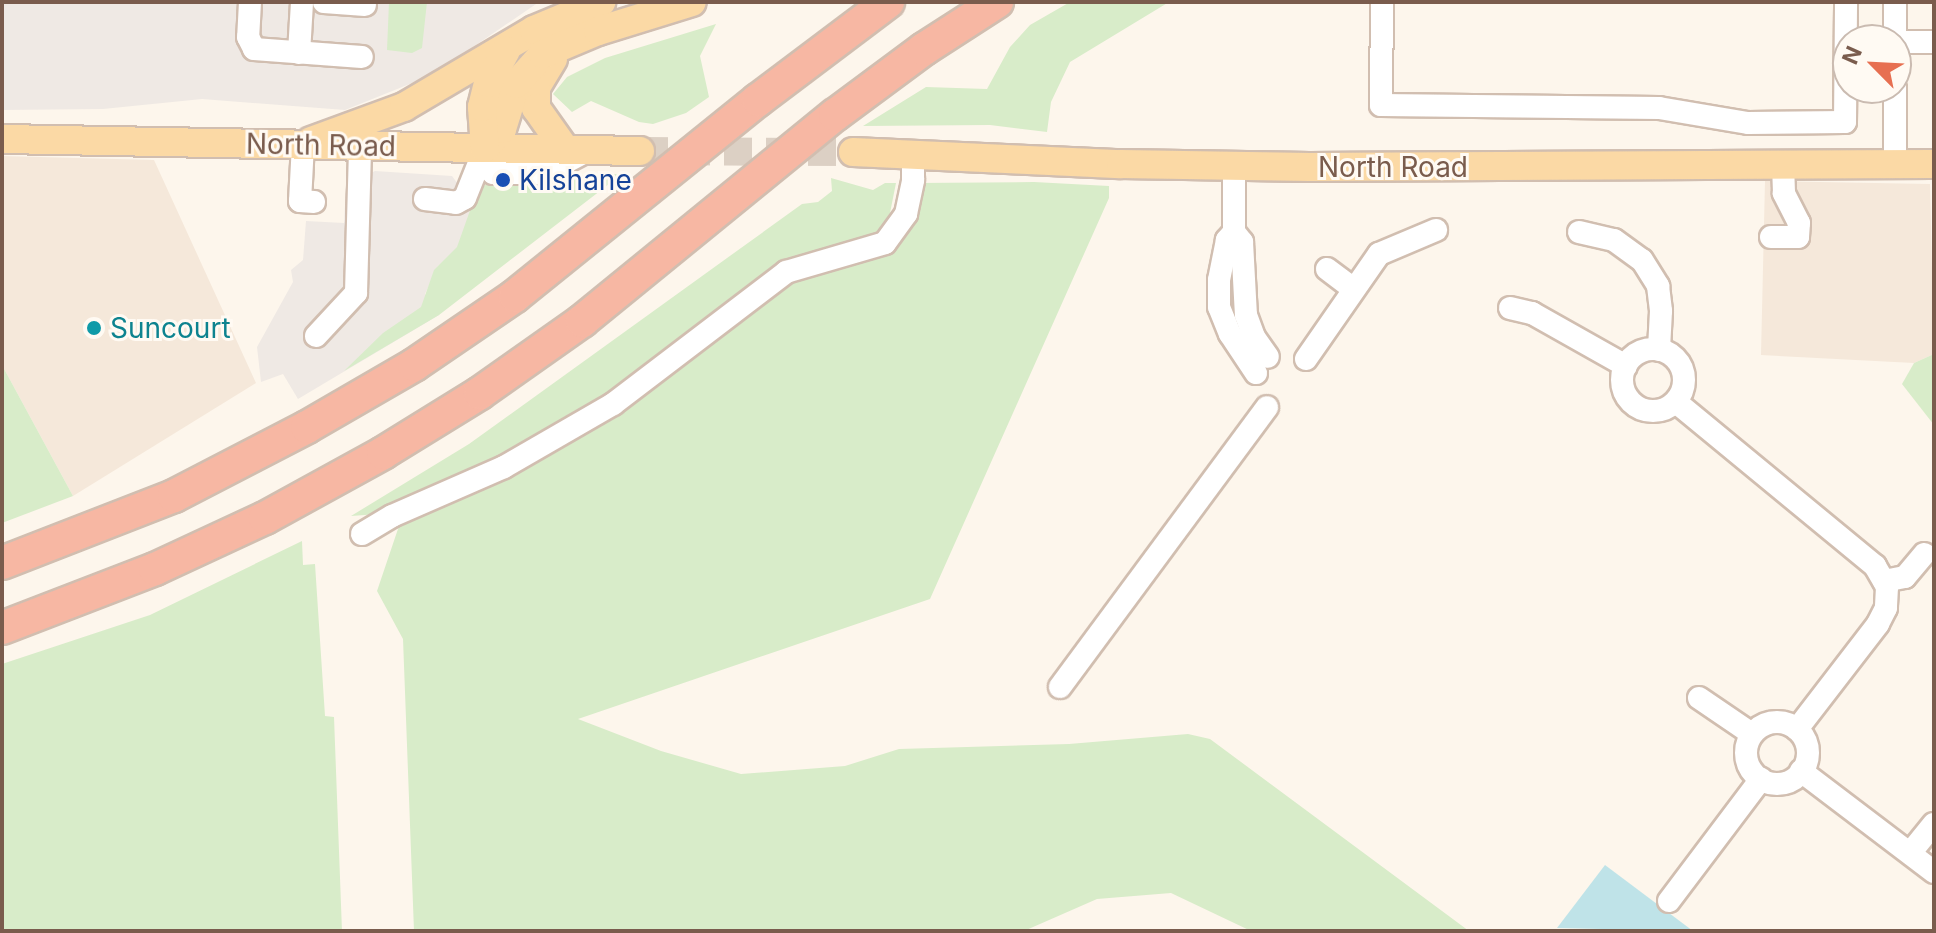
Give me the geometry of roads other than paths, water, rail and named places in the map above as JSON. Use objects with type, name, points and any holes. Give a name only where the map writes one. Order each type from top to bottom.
[{"type":"highway","points":[[2,563],[174,496],[307,427],[414,365],[515,296],[758,100],[888,2]]},
{"type":"highway","points":[[2,628],[155,569],[265,518],[383,453],[480,393],[582,321],[835,115],[924,49],[997,2]]},
{"type":"main road","points":[[303,144],[404,107],[534,30],[601,2]]},
{"type":"main road","points":[[485,148],[502,129],[516,84],[543,54],[692,2]]},
{"type":"main road","points":[[567,44],[546,67],[536,95],[536,108],[578,150]]},
{"type":"main road","points":[[485,148],[482,107],[488,83],[508,48]]},
{"type":"main road","name":"North Road","points":[[2,139],[640,151]]},
{"type":"main road","name":"North Road","points":[[853,152],[1234,166],[1783,167],[1934,164]]},
{"type":"street","points":[[250,2],[249,45],[261,51],[362,57]]},
{"type":"street","points":[[299,53],[302,2]]},
{"type":"street","points":[[324,2],[365,5]]},
{"type":"street","points":[[1382,2],[1381,105],[1659,108],[1748,123],[1845,122],[1846,2]]},
{"type":"street","points":[[1895,2],[1896,24]]},
{"type":"street","points":[[1912,41],[1934,42]]},
{"type":"street","points":[[1895,104],[1895,165]]},
{"type":"street","points":[[303,144],[300,201],[314,202]]},
{"type":"street","points":[[316,336],[356,293],[360,146]]},
{"type":"street","points":[[425,199],[456,203],[465,198],[485,148]]},
{"type":"street","points":[[362,534],[392,516],[504,467],[613,404],[786,272],[885,243],[906,214],[913,180],[913,154]]},
{"type":"street","points":[[1234,166],[1234,232],[1242,242],[1246,315],[1262,365]]},
{"type":"street","points":[[1771,237],[1798,237],[1799,223],[1784,193],[1783,167]]},
{"type":"street","points":[[1306,359],[1352,288],[1379,254],[1436,230]]},
{"type":"street","points":[[1579,232],[1614,240],[1642,260],[1658,286],[1661,311],[1659,350]]},
{"type":"street","points":[[1327,269],[1352,288]]},
{"type":"street","points":[[1510,308],[1532,313],[1626,366]]},
{"type":"street","points":[[1659,350],[1673,357],[1684,374],[1684,384],[1676,402],[1657,411],[1637,407],[1624,391],[1626,366],[1636,354],[1659,350]]},
{"type":"street","points":[[1676,402],[1875,566],[1884,581],[1886,608],[1878,624],[1797,729]]},
{"type":"street","points":[[1060,687],[1267,407]]},
{"type":"street","points":[[1884,581],[1905,577],[1924,554]]},
{"type":"street","points":[[1699,698],[1752,734]]},
{"type":"street","points":[[1769,722],[1788,724],[1797,729],[1807,746],[1801,771],[1781,784],[1761,779],[1752,773],[1745,753],[1752,734],[1769,722]]},
{"type":"street","points":[[1801,771],[1934,872]]},
{"type":"street","points":[[1669,901],[1761,779]]},
{"type":"street","points":[[1911,852],[1934,824]]},
{"type":"water","points":[[1605,865],[1693,931],[1557,928]]},
{"type":"tunnel","points":[[640,151],[853,152]]},
{"type":"place","name":"Kilshane","points":[[503,180]]},
{"type":"place","name":"Suncourt","points":[[94,328]]}]
